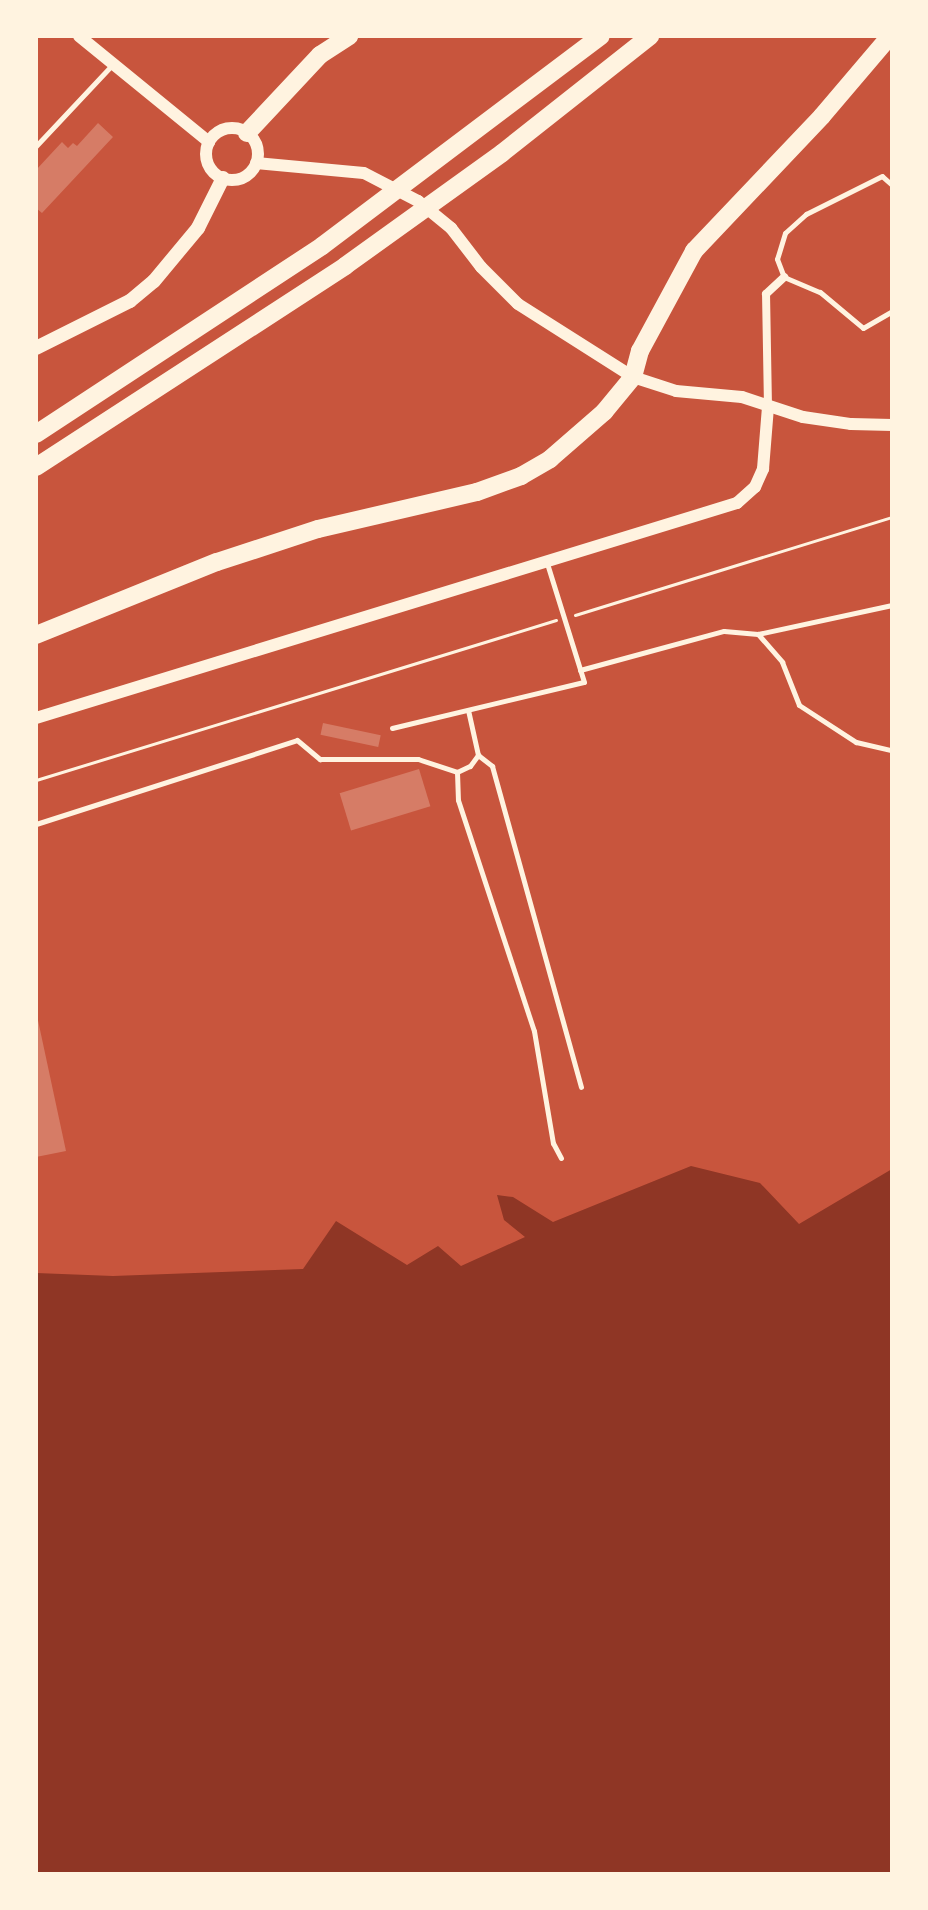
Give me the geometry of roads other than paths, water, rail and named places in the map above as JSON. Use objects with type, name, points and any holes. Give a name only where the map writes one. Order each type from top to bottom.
[{"type":"highway","points":[[247,133],[320,55],[349,36]]},
{"type":"highway","points":[[36,434],[322,246],[601,36]]},
{"type":"highway","points":[[36,467],[345,266],[502,153],[650,36]]},
{"type":"highway","points":[[36,635],[232,557],[318,529],[477,492],[521,476],[550,459],[604,412],[633,377],[640,351],[694,251],[822,116],[890,36]]},
{"type":"main road","points":[[36,348],[130,301],[154,281],[198,228],[223,178]]},
{"type":"street","points":[[79,36],[209,142]]},
{"type":"street","points":[[231,129],[247,133],[257,147],[256,163],[239,179],[223,178],[210,167],[207,159],[209,142],[222,131],[231,129]]},
{"type":"street","points":[[256,163],[364,173],[418,201],[451,228],[481,267],[518,304],[633,377],[676,391],[742,397],[768,407],[827,421],[892,425]]},
{"type":"street","points":[[36,718],[724,508],[748,495],[763,469],[768,407],[766,294],[784,277]]},
{"type":"lane","points":[[36,146],[112,65]]},
{"type":"lane","points":[[892,185],[882,176],[806,214],[785,233],[777,259],[784,277],[820,292],[863,328],[892,311]]},
{"type":"lane","points":[[392,728],[584,682],[547,563]]},
{"type":"lane","points":[[580,670],[724,631],[758,634],[892,605]]},
{"type":"lane","points":[[758,634],[782,662],[799,705],[856,742],[892,750]]},
{"type":"lane","points":[[468,710],[478,755],[492,766],[581,1087]]},
{"type":"lane","points":[[36,824],[297,740],[320,759],[418,759],[457,772],[470,766],[478,755]]},
{"type":"lane","points":[[457,772],[458,800],[534,1031],[553,1143],[561,1158]]}]
